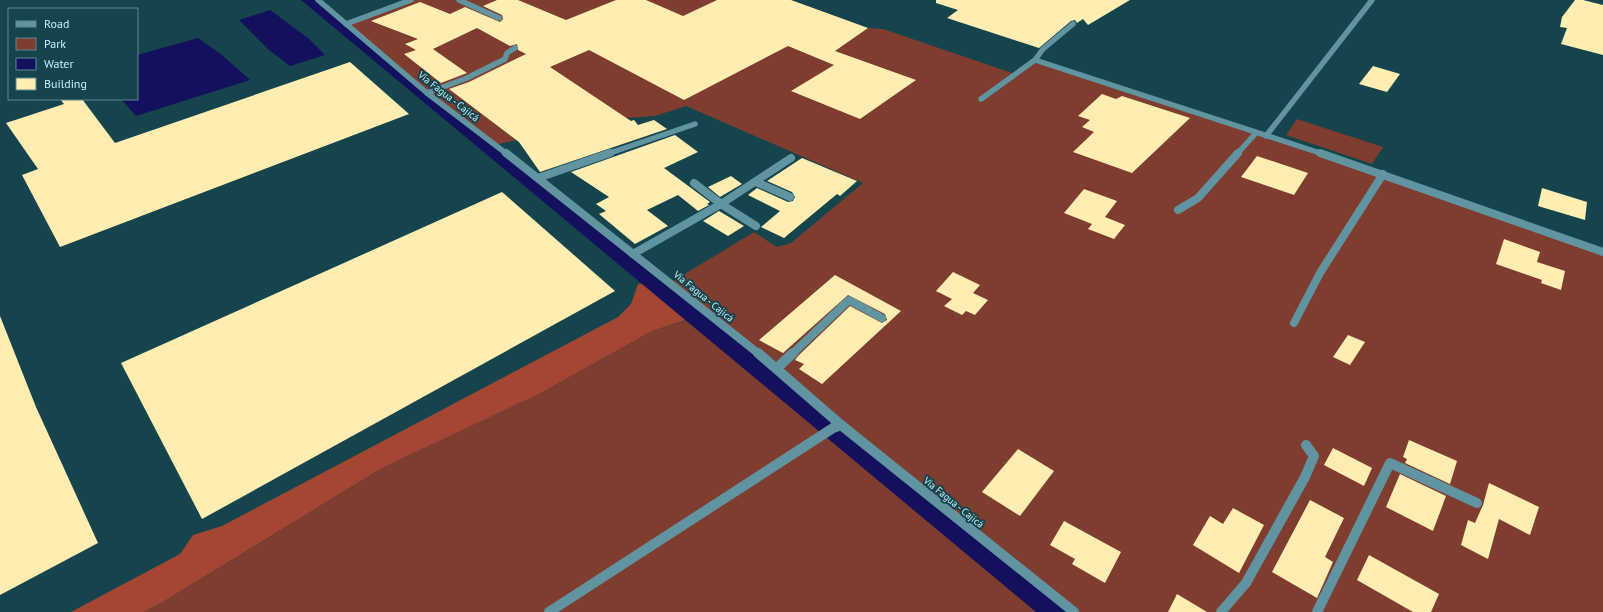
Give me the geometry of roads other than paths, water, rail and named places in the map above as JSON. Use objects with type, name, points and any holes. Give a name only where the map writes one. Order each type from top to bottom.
[{"type":"street","name":"Vía Fagua - Cajicá","points":[[318,0],[427,93],[538,178],[777,368],[840,425],[1074,612]]},
{"type":"street","points":[[346,24],[411,0]]},
{"type":"street","points":[[459,0],[499,18]]},
{"type":"street","points":[[1266,136],[1372,0]]},
{"type":"street","points":[[981,99],[1035,60],[1044,49],[1073,24]]},
{"type":"street","points":[[427,93],[454,84],[493,66],[505,59],[507,54],[515,48]]},
{"type":"street","points":[[1035,60],[1382,174],[1603,252]]},
{"type":"street","points":[[538,178],[695,124]]},
{"type":"street","points":[[1178,210],[1198,198],[1256,133]]},
{"type":"street","points":[[633,254],[721,204],[791,158]]},
{"type":"street","points":[[1294,323],[1320,273],[1382,174]]},
{"type":"street","points":[[756,182],[790,196]]},
{"type":"street","points":[[694,183],[721,204],[756,226]]},
{"type":"street","points":[[777,368],[849,300],[882,318]]},
{"type":"street","points":[[549,612],[833,428],[840,425]]},
{"type":"street","points":[[1221,612],[1246,582],[1305,477],[1314,456],[1306,445]]},
{"type":"street","points":[[1318,612],[1390,463],[1476,503]]},
{"type":"water","points":[[270,10],[308,38],[325,55],[290,66],[268,49],[239,20]]},
{"type":"water","points":[[198,38],[222,55],[250,80],[136,116],[122,100],[138,100],[138,55]]},
{"type":"waterway","points":[[307,0],[1054,611],[1053,612]]}]
